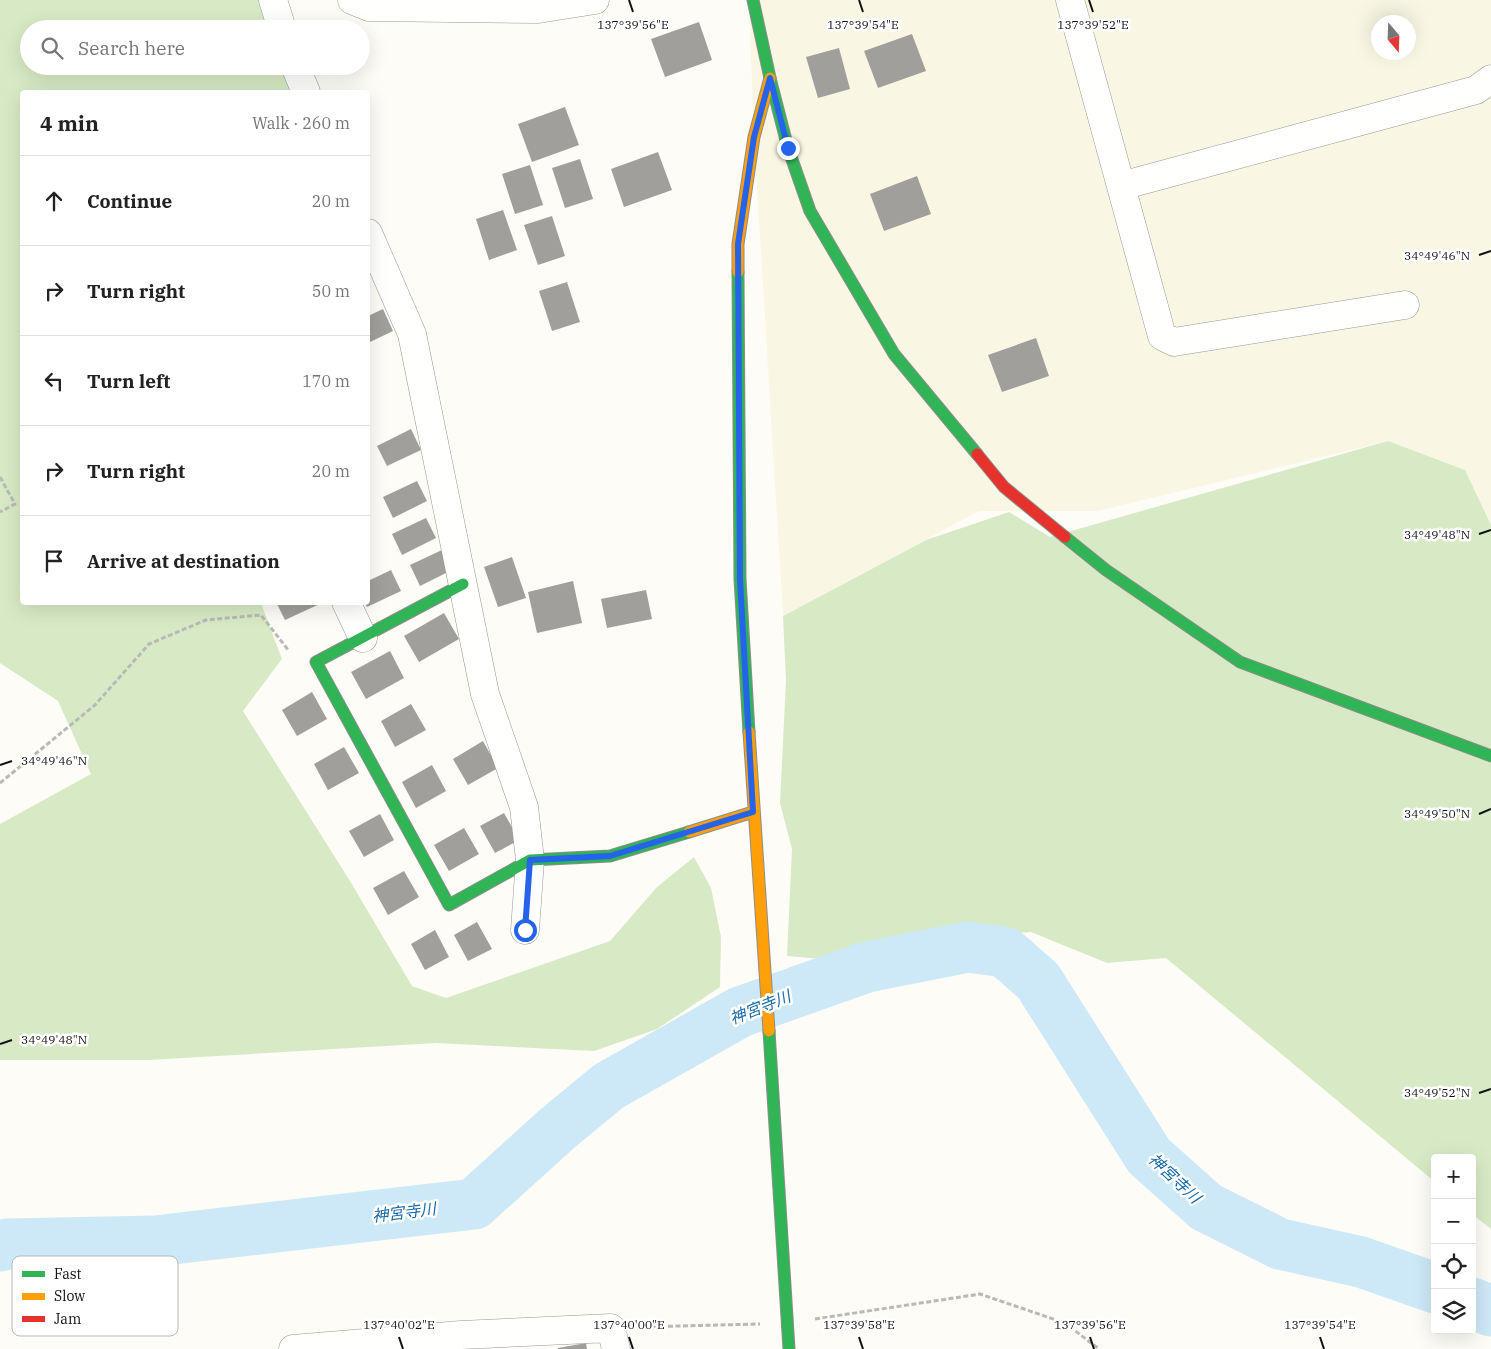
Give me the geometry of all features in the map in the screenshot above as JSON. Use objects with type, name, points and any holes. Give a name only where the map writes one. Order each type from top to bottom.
[{"type":"street","points":[[273,0],[279,20]]},
{"type":"street","points":[[352,0],[369,6],[538,9],[596,0]]},
{"type":"street","points":[[753,0],[788,148],[810,211],[894,354],[1004,487],[1106,570],[1240,662],[1491,756]]},
{"type":"street","points":[[1070,0],[1162,336],[1174,342],[1405,305]]},
{"type":"street","points":[[299,75],[305,90]]},
{"type":"street","points":[[770,78],[754,137],[738,244],[740,579],[753,812],[790,1349]]},
{"type":"street","points":[[1121,186],[1476,90],[1491,79]]},
{"type":"street","points":[[370,238],[412,334],[485,694],[524,807],[530,860],[525,930]]},
{"type":"street","points":[[463,584],[316,662],[449,905],[530,860],[610,856],[753,812]]},
{"type":"street","points":[[347,605],[363,638]]},
{"type":"street","points":[[293,1349],[461,1342],[613,1339]]},
{"type":"path","points":[[0,477],[16,504],[0,512]]},
{"type":"path","points":[[0,783],[95,705],[149,644],[206,620],[261,615],[294,658],[316,662]]},
{"type":"path","points":[[613,1339],[788,1323],[980,1294],[1065,1322],[1099,1349]]},
{"type":"shaded area","points":[[749,0],[1491,0],[1491,525],[1465,470],[1388,441],[1098,511],[979,511],[783,616],[754,137]]},
{"type":"green space","points":[[0,0],[260,0],[266,20],[20,20],[20,75],[285,75],[289,90],[20,90],[20,605],[262,605],[282,659],[243,711],[350,881],[412,986],[446,998],[610,941],[657,887],[694,857],[711,888],[721,937],[720,987],[657,1029],[594,1051],[436,1043],[149,1060],[0,1060],[0,824],[91,774],[58,701],[0,663]]},
{"type":"green space","points":[[1388,441],[1465,470],[1491,525],[1491,1229],[1476,1217],[1476,1154],[1431,1154],[1431,1179],[1166,958],[1107,963],[1031,932],[942,938],[880,964],[787,956],[792,849],[780,803],[786,680],[783,616],[926,540],[1009,512],[1050,537]]},
{"type":"building","points":[[699,22],[712,60],[665,77],[651,39]]},
{"type":"building","points":[[912,34],[926,71],[878,88],[864,51]]},
{"type":"building","points":[[839,48],[850,89],[818,98],[806,57]]},
{"type":"building","points":[[565,107],[579,145],[532,162],[518,124]]},
{"type":"building","points":[[658,152],[672,190],[624,207],[611,169]]},
{"type":"building","points":[[580,159],[593,199],[565,208],[552,168]]},
{"type":"building","points":[[530,165],[543,205],[515,214],[502,174]]},
{"type":"building","points":[[917,176],[931,214],[884,231],[870,194]]},
{"type":"building","points":[[503,210],[517,250],[489,260],[476,219]]},
{"type":"building","points":[[552,216],[565,256],[538,265],[524,225]]},
{"type":"building","points":[[567,282],[580,322],[552,331],[539,291]]},
{"type":"building","points":[[383,309],[393,331],[370,342],[370,315]]},
{"type":"building","points":[[1036,338],[1049,376],[1002,392],[988,355]]},
{"type":"building","points":[[411,429],[421,450],[387,466],[377,446]]},
{"type":"building","points":[[417,481],[427,501],[393,518],[383,497]]},
{"type":"building","points":[[426,518],[436,538],[402,555],[392,534]]},
{"type":"building","points":[[444,549],[454,569],[420,586],[410,565]]},
{"type":"building","points":[[512,557],[526,598],[498,607],[484,567]]},
{"type":"building","points":[[391,570],[401,591],[367,607],[366,605],[370,605],[370,580]]},
{"type":"building","points":[[573,581],[582,623],[537,633],[528,592]]},
{"type":"building","points":[[646,590],[652,619],[607,628],[601,599]]},
{"type":"building","points":[[278,605],[318,605],[285,620]]},
{"type":"building","points":[[444,613],[459,639],[419,662],[404,636]]},
{"type":"building","points":[[390,651],[404,678],[366,699],[351,672]]},
{"type":"building","points":[[312,692],[327,719],[297,736],[282,710]]},
{"type":"building","points":[[411,704],[426,730],[395,747],[381,721]]},
{"type":"building","points":[[483,741],[498,768],[468,785],[453,759]]},
{"type":"building","points":[[344,747],[359,773],[328,790],[314,764]]},
{"type":"building","points":[[432,765],[446,791],[416,808],[402,782]]},
{"type":"building","points":[[504,813],[519,840],[495,853],[480,826]]},
{"type":"building","points":[[380,814],[394,840],[364,857],[349,831]]},
{"type":"building","points":[[464,828],[479,854],[449,871],[434,845]]},
{"type":"building","points":[[404,871],[419,897],[388,915],[373,888]]},
{"type":"building","points":[[477,922],[492,949],[468,961],[454,935]]},
{"type":"building","points":[[435,930],[449,957],[425,970],[411,944]]},
{"type":"building","points":[[586,1343],[587,1349],[558,1349],[558,1348]]},
{"type":"waterway","name":"神宮寺川","points":[[0,1246],[7,1244],[155,1241],[474,1204],[558,1128],[609,1086],[740,1012],[867,967],[968,947],[1005,952],[1038,981],[1149,1156],[1206,1207],[1280,1244],[1361,1262],[1431,1287]]},
{"type":"waterway","name":"神宮寺川","points":[[1476,1305],[1491,1311]]},
{"type":"traffic: fast","points":[[753,0],[788,148],[810,211],[894,354],[977,454]]},
{"type":"traffic: fast","points":[[738,272],[740,579],[749,732]]},
{"type":"traffic: fast","points":[[1065,537],[1106,570],[1240,662],[1491,756]]},
{"type":"traffic: fast","points":[[463,584],[316,662],[449,905],[530,860],[610,856],[689,832]]},
{"type":"traffic: fast","points":[[769,1031],[789,1349]]},
{"type":"traffic: slow","points":[[738,272],[738,244],[754,137],[770,78]]},
{"type":"traffic: slow","points":[[749,732],[769,1031]]},
{"type":"traffic: slow","points":[[689,832],[753,812]]},
{"type":"traffic: jam","points":[[977,454],[1004,487],[1065,537]]},
{"type":"route","points":[[525,930],[530,860],[610,856],[753,812],[740,579],[738,244],[754,137],[770,78],[788,148]]}]
